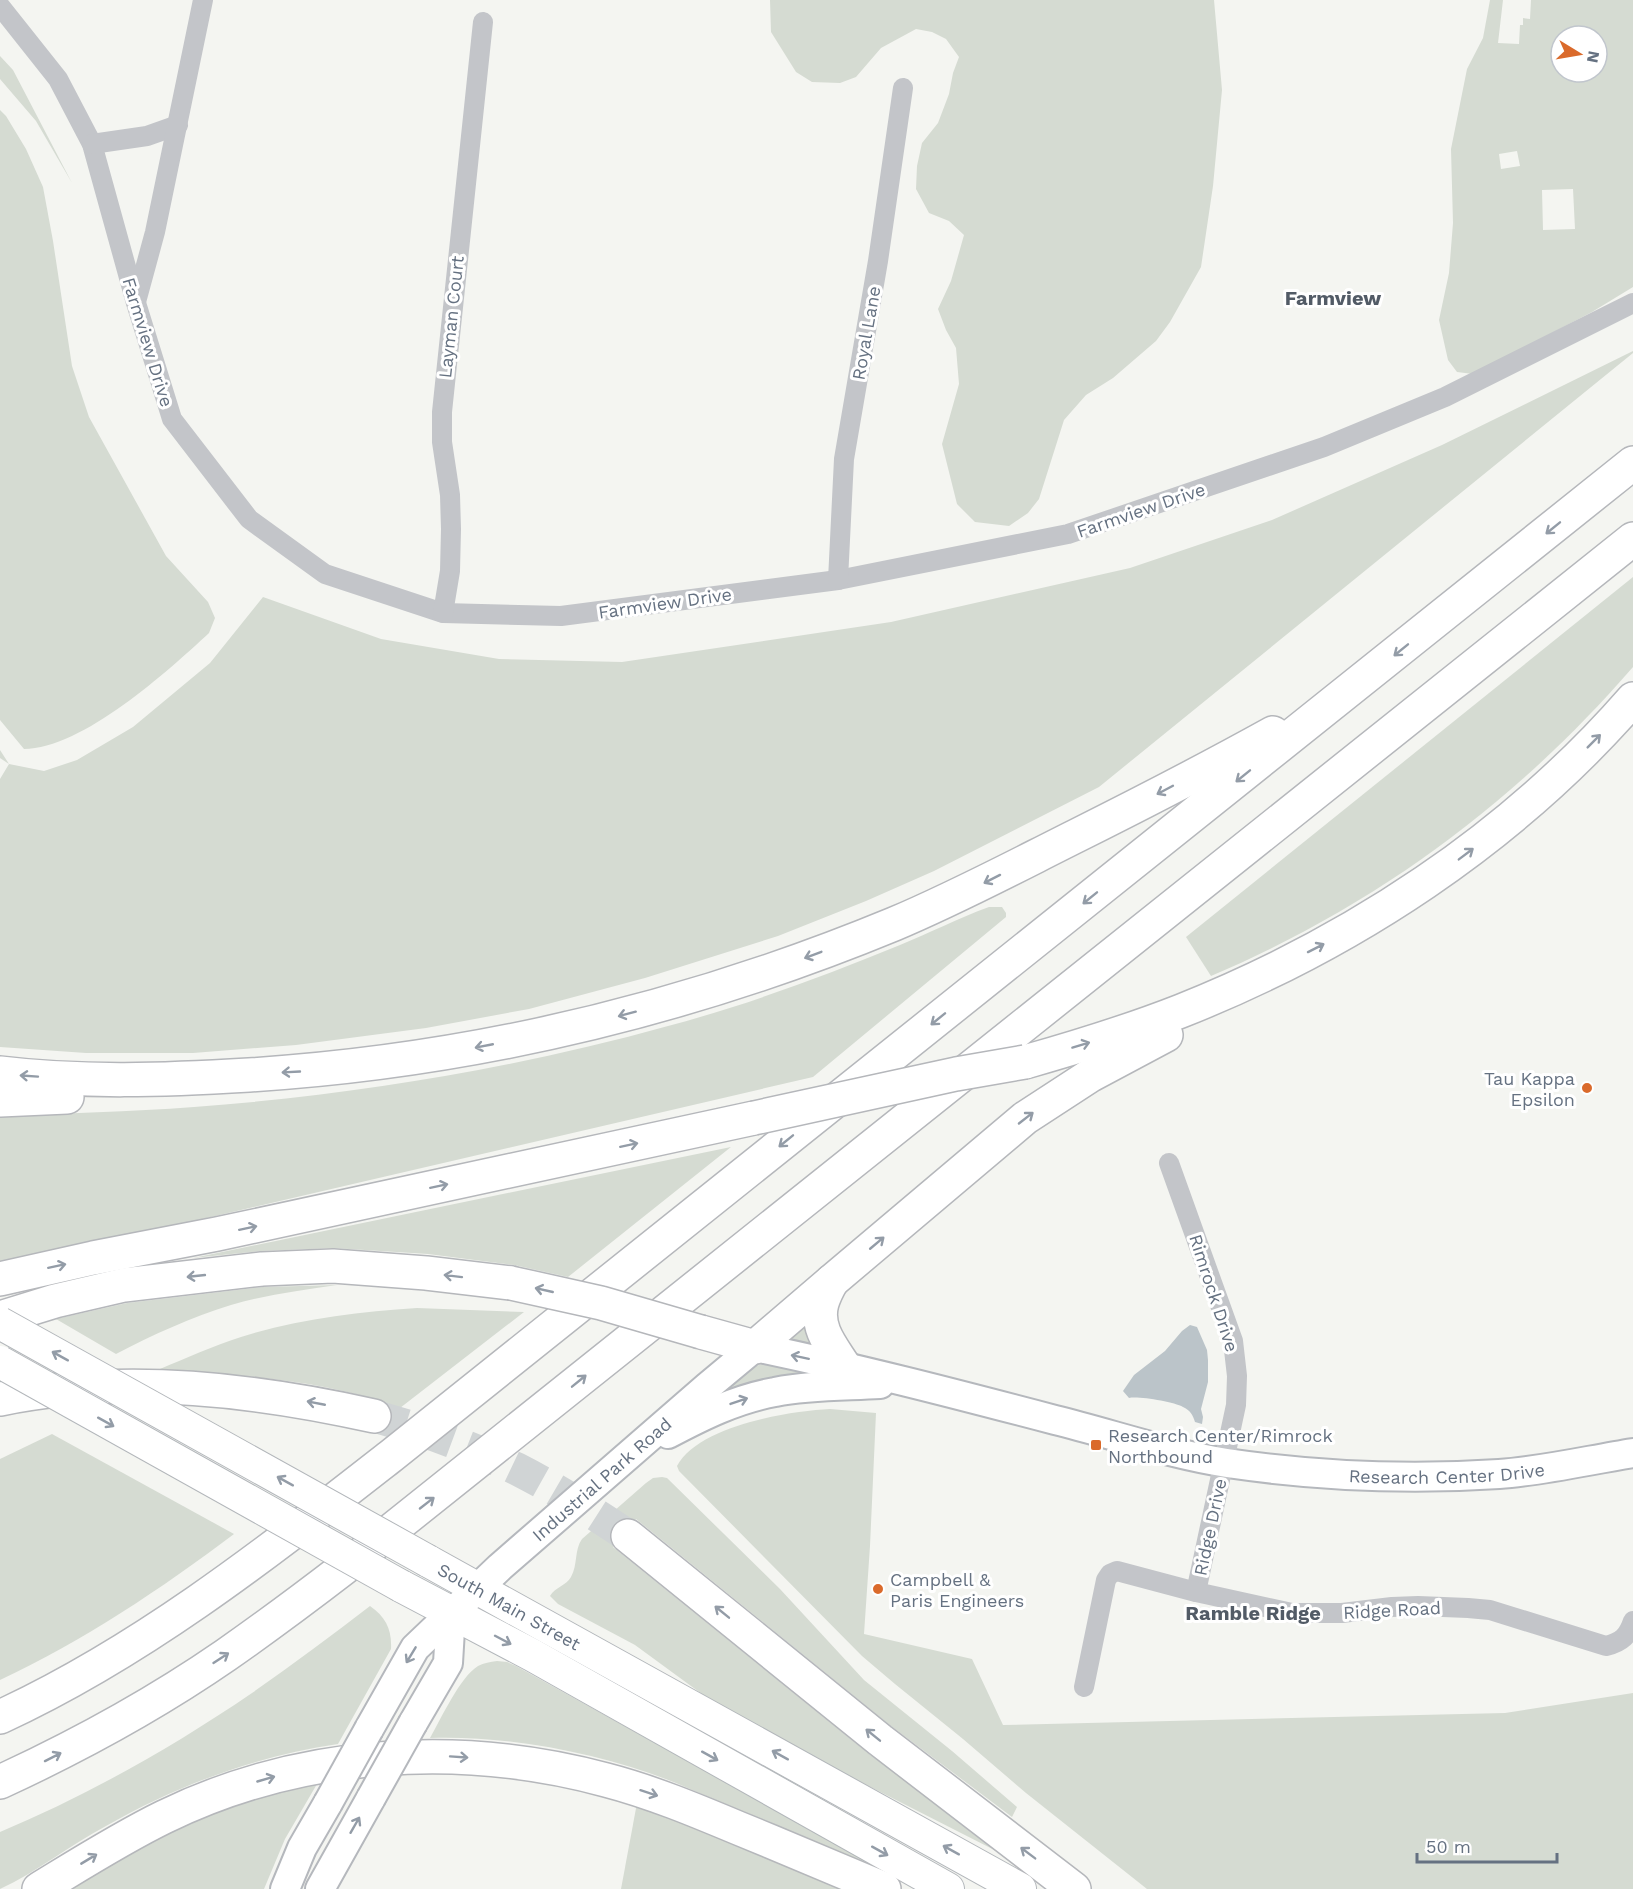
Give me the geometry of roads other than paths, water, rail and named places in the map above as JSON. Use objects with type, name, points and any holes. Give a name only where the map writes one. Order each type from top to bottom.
[{"type":"highway","points":[[0,1717],[96,1666],[156,1629],[215,1590],[304,1524],[1633,463]]},
{"type":"highway","points":[[0,1782],[107,1728],[166,1693],[225,1656],[344,1568],[1633,539]]},
{"type":"highway","points":[[0,1318],[55,1301],[124,1285],[262,1269],[333,1266],[511,1282],[601,1303],[755,1347],[1039,1107],[1264,975],[1384,910],[1461,858],[1553,781],[1633,699]]},
{"type":"highway","points":[[0,1073],[84,1079],[193,1078],[302,1072],[373,1064],[479,1047],[604,1020],[743,980],[882,928],[964,893],[1291,723],[1321,713]]},
{"type":"highway","points":[[0,1279],[956,1074],[1025,1062],[1094,1042],[1169,1016],[1264,975]]},
{"type":"highway","points":[[0,1100],[159,1092],[193,1078]]},
{"type":"highway","points":[[831,1281],[821,1304],[822,1332],[844,1366]]},
{"type":"highway","points":[[0,1399],[36,1392],[141,1386],[280,1397],[374,1416]]},
{"type":"highway","points":[[628,1536],[880,1740],[1074,1889]]},
{"type":"highway","points":[[39,1889],[114,1843],[166,1816],[218,1794],[314,1767],[379,1758],[446,1756],[507,1760],[555,1767],[608,1780],[668,1799],[884,1889]]},
{"type":"main road","name":"South Main Street","points":[[0,1323],[1020,1889]]},
{"type":"main road","name":"Research Center Drive","points":[[755,1347],[844,1366],[1176,1452],[1224,1462],[1326,1474],[1432,1476],[1510,1473],[1633,1453]]},
{"type":"main road","name":"Industrial Park Road","points":[[285,1889],[302,1848],[414,1648],[477,1588],[755,1347]]},
{"type":"main road","name":"South Main Street","points":[[0,1362],[948,1889]]},
{"type":"main road","name":"Research Center Drive","points":[[627,1456],[711,1412],[753,1397],[797,1389],[908,1383]]},
{"type":"main road","points":[[320,1889],[448,1663],[451,1613]]},
{"type":"street","points":[[136,303],[155,232],[203,0]]},
{"type":"street","name":"Farmview Drive","points":[[0,6],[58,79],[92,144],[136,303],[172,419],[249,519],[325,574],[443,613],[561,616],[838,580],[1068,534],[1296,458],[1445,397],[1633,303]]},
{"type":"street","name":"Layman Court","points":[[443,613],[450,571],[451,529],[450,495],[442,442],[442,412],[483,22]]},
{"type":"street","name":"Royal Lane","points":[[838,580],[844,459],[878,261],[903,88]]},
{"type":"street","points":[[92,144],[147,136],[178,125]]},
{"type":"street","name":"Rimrock Drive","points":[[1169,1163],[1233,1341],[1238,1387],[1224,1462]]},
{"type":"street","name":"Ridge Drive","points":[[1196,1592],[1224,1462]]},
{"type":"street","name":"Ridge Road","points":[[1084,1687],[1106,1580],[1110,1574],[1117,1571],[1196,1592],[1292,1613],[1308,1614],[1418,1606],[1484,1609],[1606,1646],[1623,1639],[1633,1621]]},
{"type":"tunnel","points":[[374,1416],[447,1440],[517,1469],[574,1501],[628,1536]]},
{"type":"place","name":"Tau Kappa Epsilon","points":[[1587,1088]]},
{"type":"place","name":"Research Center/Rimrock Northbound","points":[[1096,1445]]},
{"type":"place","name":"Campbell & Paris Engineers","points":[[878,1589]]},
{"type":"district","name":"Farmview","points":[[1333,298]]},
{"type":"district","name":"Ramble Ridge","points":[[1253,1613]]}]
